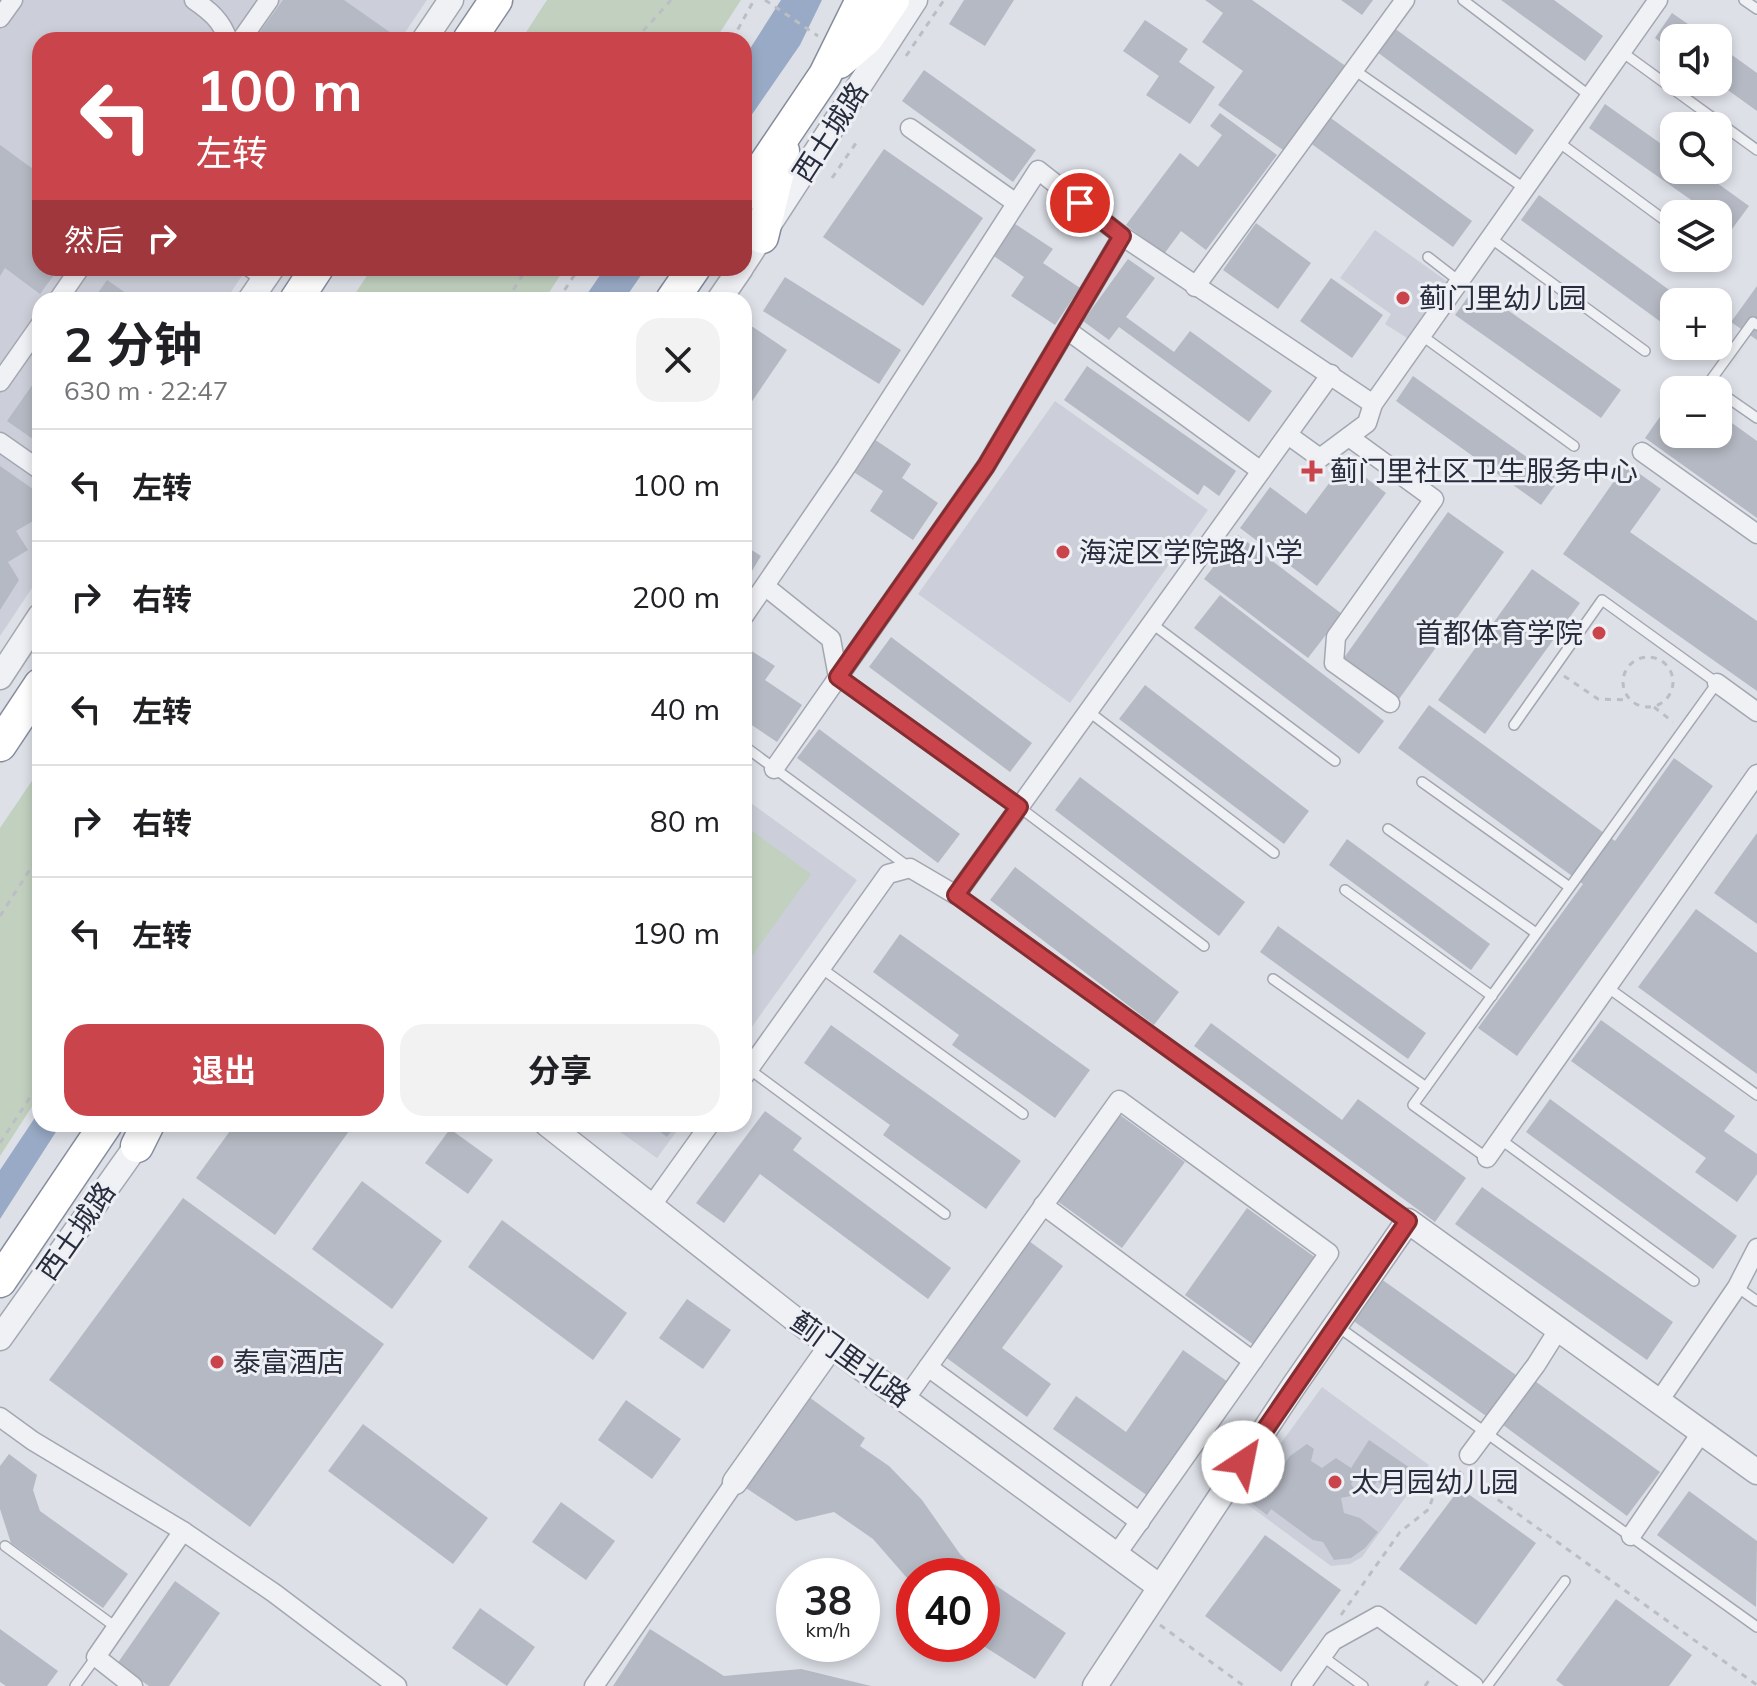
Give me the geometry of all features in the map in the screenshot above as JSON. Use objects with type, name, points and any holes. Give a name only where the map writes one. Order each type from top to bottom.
[{"type":"highway","points":[[474,32],[496,0]]},
{"type":"highway","name":"西土城路","points":[[752,183],[825,75],[862,0]]},
{"type":"highway","points":[[825,75],[867,38],[893,0]]},
{"type":"highway","points":[[752,246],[789,129]]},
{"type":"highway","points":[[0,745],[32,697]]},
{"type":"highway","name":"西土城路","points":[[0,1281],[101,1132]]},
{"type":"street","points":[[0,18],[13,0]]},
{"type":"street","points":[[194,0],[212,12],[226,32]]},
{"type":"street","points":[[247,32],[269,0]]},
{"type":"street","points":[[429,32],[451,0]]},
{"type":"street","name":"西土城路","points":[[752,251],[915,0]]},
{"type":"street","points":[[1195,287],[1405,0]]},
{"type":"street","points":[[1288,435],[1320,458],[1367,423],[1373,404],[1622,52],[1654,1]]},
{"type":"street","points":[[910,128],[1016,203]]},
{"type":"street","points":[[752,605],[846,467],[1038,170],[1122,236],[1195,287],[1373,404]]},
{"type":"street","points":[[774,769],[986,466],[1122,236]]},
{"type":"street","points":[[1067,330],[1261,471]]},
{"type":"street","points":[[0,382],[6,362],[32,334]]},
{"type":"street","points":[[752,1064],[888,874],[910,868],[956,895],[1331,374]]},
{"type":"street","points":[[1349,437],[1434,499],[1336,637],[1334,663],[1390,703]]},
{"type":"street","points":[[0,442],[32,464]]},
{"type":"street","points":[[1642,452],[1757,534]]},
{"type":"street","points":[[766,587],[831,639],[838,677]]},
{"type":"street","points":[[0,677],[32,628]]},
{"type":"street","points":[[1717,683],[1757,712]]},
{"type":"street","points":[[1487,1158],[1757,774]]},
{"type":"street","points":[[903,1402],[1119,1100],[1329,1253],[1116,1555]]},
{"type":"street","name":"西土城路","points":[[0,1338],[145,1132]]},
{"type":"street","name":"蓟门里北路","points":[[557,1132],[792,1317],[1160,1587]]},
{"type":"street","points":[[652,1205],[704,1132]]},
{"type":"street","points":[[1043,1205],[1253,1361]]},
{"type":"street","points":[[1095,1686],[1408,1221],[1757,1472]]},
{"type":"street","points":[[1659,1401],[1737,1287],[1757,1248]]},
{"type":"street","points":[[1469,1455],[1558,1330]]},
{"type":"street","points":[[594,1686],[832,1345]]},
{"type":"street","points":[[928,1367],[1140,1522]]},
{"type":"street","points":[[0,1417],[33,1441],[183,1531],[274,1593],[397,1686]]},
{"type":"street","points":[[1631,1536],[1701,1433]]},
{"type":"street","points":[[133,1686],[96,1657],[183,1531]]},
{"type":"street","points":[[1301,1686],[1333,1641],[1378,1616],[1474,1686]]},
{"type":"lane","points":[[1463,0],[1590,96]]},
{"type":"lane","points":[[1744,0],[1757,9]]},
{"type":"lane","points":[[1622,52],[1757,150]]},
{"type":"lane","points":[[1353,69],[1524,188]]},
{"type":"lane","points":[[1557,141],[1660,217]]},
{"type":"lane","points":[[1489,237],[1645,351]]},
{"type":"lane","points":[[1428,257],[1459,281]]},
{"type":"lane","points":[[1714,376],[1753,322],[1757,325]]},
{"type":"lane","points":[[1421,335],[1574,446]]},
{"type":"lane","points":[[1732,401],[1757,418]]},
{"type":"lane","points":[[1487,1158],[1413,1105],[1717,683],[1602,600],[1514,725]]},
{"type":"lane","points":[[1151,623],[1335,761]]},
{"type":"lane","points":[[838,677],[1019,807],[1204,946]]},
{"type":"lane","points":[[1088,711],[1274,853]]},
{"type":"lane","points":[[752,752],[910,868]]},
{"type":"lane","points":[[1422,782],[1568,886]]},
{"type":"lane","points":[[1388,829],[1536,933]]},
{"type":"lane","points":[[1345,890],[1492,996]]},
{"type":"lane","points":[[956,895],[1408,1221]]},
{"type":"lane","points":[[821,968],[1023,1114]]},
{"type":"lane","points":[[1273,979],[1426,1087]]},
{"type":"lane","points":[[1607,987],[1757,1095]]},
{"type":"lane","points":[[752,1076],[945,1214]]},
{"type":"lane","points":[[1500,1139],[1694,1281]]},
{"type":"lane","points":[[1737,1287],[1757,1301]]},
{"type":"lane","points":[[1336,1325],[1757,1627]]},
{"type":"lane","points":[[5,1546],[117,1628]]},
{"type":"lane","points":[[1487,1686],[1565,1581]]},
{"type":"lane","points":[[1322,1656],[1363,1686]]},
{"type":"lane","points":[[75,1686],[96,1657]]},
{"type":"path","points":[[642,32],[671,0]]},
{"type":"path","points":[[736,32],[754,0]]},
{"type":"path","points":[[765,0],[812,33]]},
{"type":"path","points":[[832,178],[856,143],[851,139]]},
{"type":"path","points":[[1554,669],[1598,699],[1629,700],[1645,708],[1654,707],[1667,699],[1673,684],[1669,669],[1657,658],[1641,658],[1627,667],[1622,684],[1629,700]]},
{"type":"path","points":[[1654,707],[1683,729]]},
{"type":"path","points":[[0,916],[32,866]]},
{"type":"path","points":[[0,1143],[32,1094]]},
{"type":"path","points":[[1336,1622],[1400,1532],[1429,1509],[1438,1480],[1458,1471],[1757,1685]]},
{"type":"path","points":[[1142,1612],[1244,1686]]},
{"type":"shaded area","points":[[0,0],[427,0],[405,32],[32,32],[32,276],[242,276],[231,292],[32,292],[32,588],[0,636]]},
{"type":"shaded area","name":"蓟门里幼儿园","points":[[1375,230],[1448,282],[1407,338],[1385,324],[1391,314],[1340,278]]},
{"type":"shaded area","name":"海淀区学院路小学","points":[[1055,401],[1208,510],[1070,703],[918,594]]},
{"type":"shaded area","points":[[752,804],[857,880],[752,1027]]},
{"type":"shaded area","points":[[620,1132],[676,1132],[657,1158]]},
{"type":"shaded area","name":"太月园幼儿园","points":[[1322,1387],[1429,1465],[1362,1557],[1350,1564],[1331,1566],[1240,1499]]},
{"type":"green space","points":[[547,0],[741,0],[720,32],[526,32]]},
{"type":"green space","points":[[367,276],[560,276],[549,292],[356,292]]},
{"type":"green space","points":[[32,781],[32,1106],[0,1156],[0,828]]},
{"type":"green space","points":[[752,831],[811,874],[752,956]]},
{"type":"water","points":[[781,0],[822,0],[800,45],[752,114],[752,45]]},
{"type":"water","points":[[600,276],[640,276],[630,292],[588,292]]},
{"type":"water","points":[[32,1122],[32,1132],[56,1132],[0,1219],[0,1170]]},
{"type":"building","points":[[283,0],[344,0],[390,32],[260,32]]},
{"type":"building","points":[[964,0],[1014,0],[985,46],[949,24]]},
{"type":"building","points":[[1205,0],[1252,0],[1347,67],[1286,152],[1218,105],[1243,71],[1202,42],[1223,13]]},
{"type":"building","points":[[1341,0],[1373,0],[1362,15]]},
{"type":"building","points":[[1501,0],[1554,0],[1603,36],[1585,61]]},
{"type":"building","points":[[1672,13],[1688,24],[1665,24]]},
{"type":"building","points":[[1145,20],[1188,49],[1179,62],[1215,87],[1190,124],[1146,95],[1159,76],[1123,51]]},
{"type":"building","points":[[1390,25],[1534,130],[1516,155],[1373,49]]},
{"type":"building","points":[[1732,55],[1757,73],[1757,111],[1732,93]]},
{"type":"building","points":[[924,70],[1036,150],[1013,182],[902,101]]},
{"type":"building","points":[[1605,104],[1660,143],[1660,178],[1589,128]]},
{"type":"building","points":[[1220,113],[1277,155],[1206,250],[1181,231],[1164,254],[1126,225],[1180,153],[1198,167],[1222,135],[1210,126]]},
{"type":"building","points":[[1328,116],[1472,221],[1453,247],[1309,142]]},
{"type":"building","points":[[0,145],[32,168],[32,276],[53,276],[41,292],[37,292],[5,268],[0,276]]},
{"type":"building","points":[[884,149],[983,218],[923,306],[823,237]]},
{"type":"building","points":[[1668,184],[1718,184],[1749,206],[1732,229],[1732,200],[1691,200]]},
{"type":"building","points":[[1539,195],[1667,288],[1660,288],[1660,321],[1521,220]]},
{"type":"building","points":[[1009,220],[1053,249],[1043,263],[1080,288],[1055,325],[1011,296],[1024,277],[988,252]]},
{"type":"building","points":[[1256,223],[1311,263],[1278,309],[1223,270]]},
{"type":"building","points":[[1128,259],[1155,278],[1126,317],[1174,352],[1190,331],[1272,391],[1249,422],[1119,327],[1109,340],[1083,321]]},
{"type":"building","points":[[785,277],[901,350],[879,384],[763,311]]},
{"type":"building","points":[[1331,278],[1383,315],[1352,358],[1300,321]]},
{"type":"building","points":[[107,280],[124,292],[99,292]]},
{"type":"building","points":[[1757,286],[1757,340],[1732,321]]},
{"type":"building","points":[[1475,287],[1621,390],[1601,418],[1455,315]]},
{"type":"building","points":[[752,326],[787,350],[752,401]]},
{"type":"building","points":[[1087,366],[1236,471],[1219,496],[1204,485],[1198,495],[1064,400]]},
{"type":"building","points":[[1413,376],[1559,480],[1541,505],[1396,401]]},
{"type":"building","points":[[32,385],[32,438],[7,421]]},
{"type":"building","points":[[1660,417],[1660,448],[1732,448],[1732,423],[1757,441],[1757,518],[1645,438]]},
{"type":"building","points":[[868,435],[911,464],[902,478],[938,503],[913,540],[870,511],[883,491],[846,467]]},
{"type":"building","points":[[1345,462],[1386,493],[1317,586],[1240,528],[1270,487],[1306,514]]},
{"type":"building","points":[[1626,464],[1661,489],[1630,532],[1757,621],[1757,691],[1563,554]]},
{"type":"building","points":[[0,466],[32,488],[32,522],[16,531],[28,550],[8,562],[19,580],[0,610]]},
{"type":"building","points":[[1448,512],[1504,552],[1397,702],[1341,662]]},
{"type":"building","points":[[1238,535],[1342,614],[1308,658],[1204,579]]},
{"type":"building","points":[[752,550],[761,556],[752,571]]},
{"type":"building","points":[[1532,569],[1580,603],[1485,734],[1438,700]]},
{"type":"building","points":[[1220,595],[1384,721],[1359,754],[1194,628]]},
{"type":"building","points":[[891,637],[1032,743],[1010,772],[869,667]]},
{"type":"building","points":[[752,651],[775,666],[765,680],[802,705],[777,742],[752,725]]},
{"type":"building","points":[[1145,685],[1309,811],[1284,844],[1119,719]]},
{"type":"building","points":[[1429,705],[1615,841],[1674,758],[1713,786],[1517,1056],[1478,1028],[1583,884],[1398,748]]},
{"type":"building","points":[[819,729],[960,834],[938,863],[797,758]]},
{"type":"building","points":[[1080,777],[1245,902],[1219,936],[1055,810]]},
{"type":"building","points":[[1757,833],[1757,924],[1714,893]]},
{"type":"building","points":[[1347,839],[1490,944],[1471,970],[1329,865]]},
{"type":"building","points":[[1015,867],[1179,992],[1154,1025],[990,900]]},
{"type":"building","points":[[1696,909],[1757,953],[1757,1074],[1638,987]]},
{"type":"building","points":[[1278,926],[1426,1033],[1408,1059],[1260,952]]},
{"type":"building","points":[[900,934],[1090,1070],[1055,1118],[952,1045],[959,1035],[873,972]]},
{"type":"building","points":[[1601,1020],[1735,1116],[1724,1131],[1757,1154],[1757,1174],[1737,1202],[1695,1172],[1706,1158],[1571,1061]]},
{"type":"building","points":[[1211,1023],[1342,1120],[1358,1099],[1466,1178],[1435,1222],[1194,1046]]},
{"type":"building","points":[[831,1025],[1021,1161],[986,1209],[883,1135],[890,1125],[804,1063]]},
{"type":"building","points":[[1550,1099],[1737,1236],[1713,1269],[1526,1132]]},
{"type":"building","points":[[765,1111],[802,1138],[793,1150],[951,1268],[928,1299],[760,1174],[724,1223],[696,1203]]},
{"type":"building","points":[[1116,1112],[1185,1162],[1122,1248],[1053,1198]]},
{"type":"building","points":[[229,1132],[348,1132],[275,1235],[196,1178]]},
{"type":"building","points":[[448,1132],[454,1132],[493,1160],[468,1194],[425,1163]]},
{"type":"building","points":[[362,1181],[442,1241],[392,1309],[312,1249]]},
{"type":"building","points":[[1482,1187],[1673,1322],[1647,1360],[1455,1224]]},
{"type":"building","name":"泰富酒店","points":[[183,1198],[384,1344],[250,1527],[49,1380]]},
{"type":"building","points":[[1247,1208],[1316,1258],[1254,1345],[1185,1295]]},
{"type":"building","points":[[502,1220],[627,1313],[593,1360],[468,1267]]},
{"type":"building","points":[[1029,1241],[1063,1266],[1002,1348],[1051,1384],[1027,1417],[944,1356]]},
{"type":"building","points":[[1377,1276],[1516,1375],[1486,1416],[1348,1317]]},
{"type":"building","points":[[687,1299],[731,1330],[703,1369],[659,1338]]},
{"type":"building","points":[[1183,1350],[1228,1382],[1148,1496],[1053,1429],[1076,1396],[1126,1432]]},
{"type":"building","points":[[1535,1381],[1660,1472],[1627,1516],[1503,1425]]},
{"type":"building","points":[[809,1397],[865,1438],[860,1446],[889,1466],[922,1500],[964,1558],[896,1558],[896,1565],[873,1539],[834,1512],[796,1521],[746,1488]]},
{"type":"building","points":[[626,1400],[681,1439],[652,1479],[598,1440]]},
{"type":"building","points":[[363,1424],[488,1518],[453,1564],[328,1471]]},
{"type":"building","points":[[1369,1440],[1416,1472],[1400,1497],[1377,1481],[1372,1489],[1355,1478],[1351,1484],[1356,1491],[1351,1496],[1341,1498],[1344,1513],[1360,1518],[1378,1532],[1365,1548],[1351,1558],[1334,1560],[1323,1542],[1313,1540],[1271,1509],[1267,1515],[1247,1500],[1251,1494],[1248,1491],[1266,1467],[1276,1474],[1290,1456],[1307,1444],[1314,1449],[1311,1461],[1322,1468],[1336,1458],[1351,1468]]},
{"type":"building","points":[[9,1454],[37,1475],[33,1490],[40,1511],[128,1574],[103,1608],[11,1543],[0,1509],[0,1466]]},
{"type":"building","points":[[1460,1488],[1536,1543],[1476,1625],[1399,1569]]},
{"type":"building","points":[[1689,1491],[1757,1541],[1756,1607],[1657,1535]]},
{"type":"building","points":[[561,1502],[615,1541],[586,1580],[532,1542]]},
{"type":"building","points":[[1265,1535],[1341,1590],[1281,1672],[1205,1616]]},
{"type":"building","points":[[175,1581],[220,1613],[169,1686],[149,1686],[117,1664]]},
{"type":"building","points":[[1000,1588],[1066,1633],[1035,1679],[1000,1657]]},
{"type":"building","points":[[1616,1599],[1692,1655],[1669,1686],[1564,1686],[1556,1680]]},
{"type":"building","points":[[480,1608],[535,1647],[507,1686],[452,1648]]},
{"type":"building","points":[[0,1629],[58,1671],[47,1686],[6,1686],[0,1682]]},
{"type":"building","points":[[650,1629],[724,1676],[801,1669],[871,1686],[613,1686]]},
{"type":"place","name":"蓟门里幼儿园","points":[[1403,298]]},
{"type":"place","name":"蓟门里社区卫生服务中心","points":[[1312,471]]},
{"type":"place","name":"海淀区学院路小学","points":[[1063,552]]},
{"type":"place","name":"首都体育学院","points":[[1599,633]]},
{"type":"place","name":"泰富酒店","points":[[217,1362]]},
{"type":"place","name":"太月园幼儿园","points":[[1335,1482]]},
{"type":"route","points":[[1080,203],[1122,236],[986,466],[838,677],[1019,807],[956,895],[1408,1221],[1243,1462]]}]
